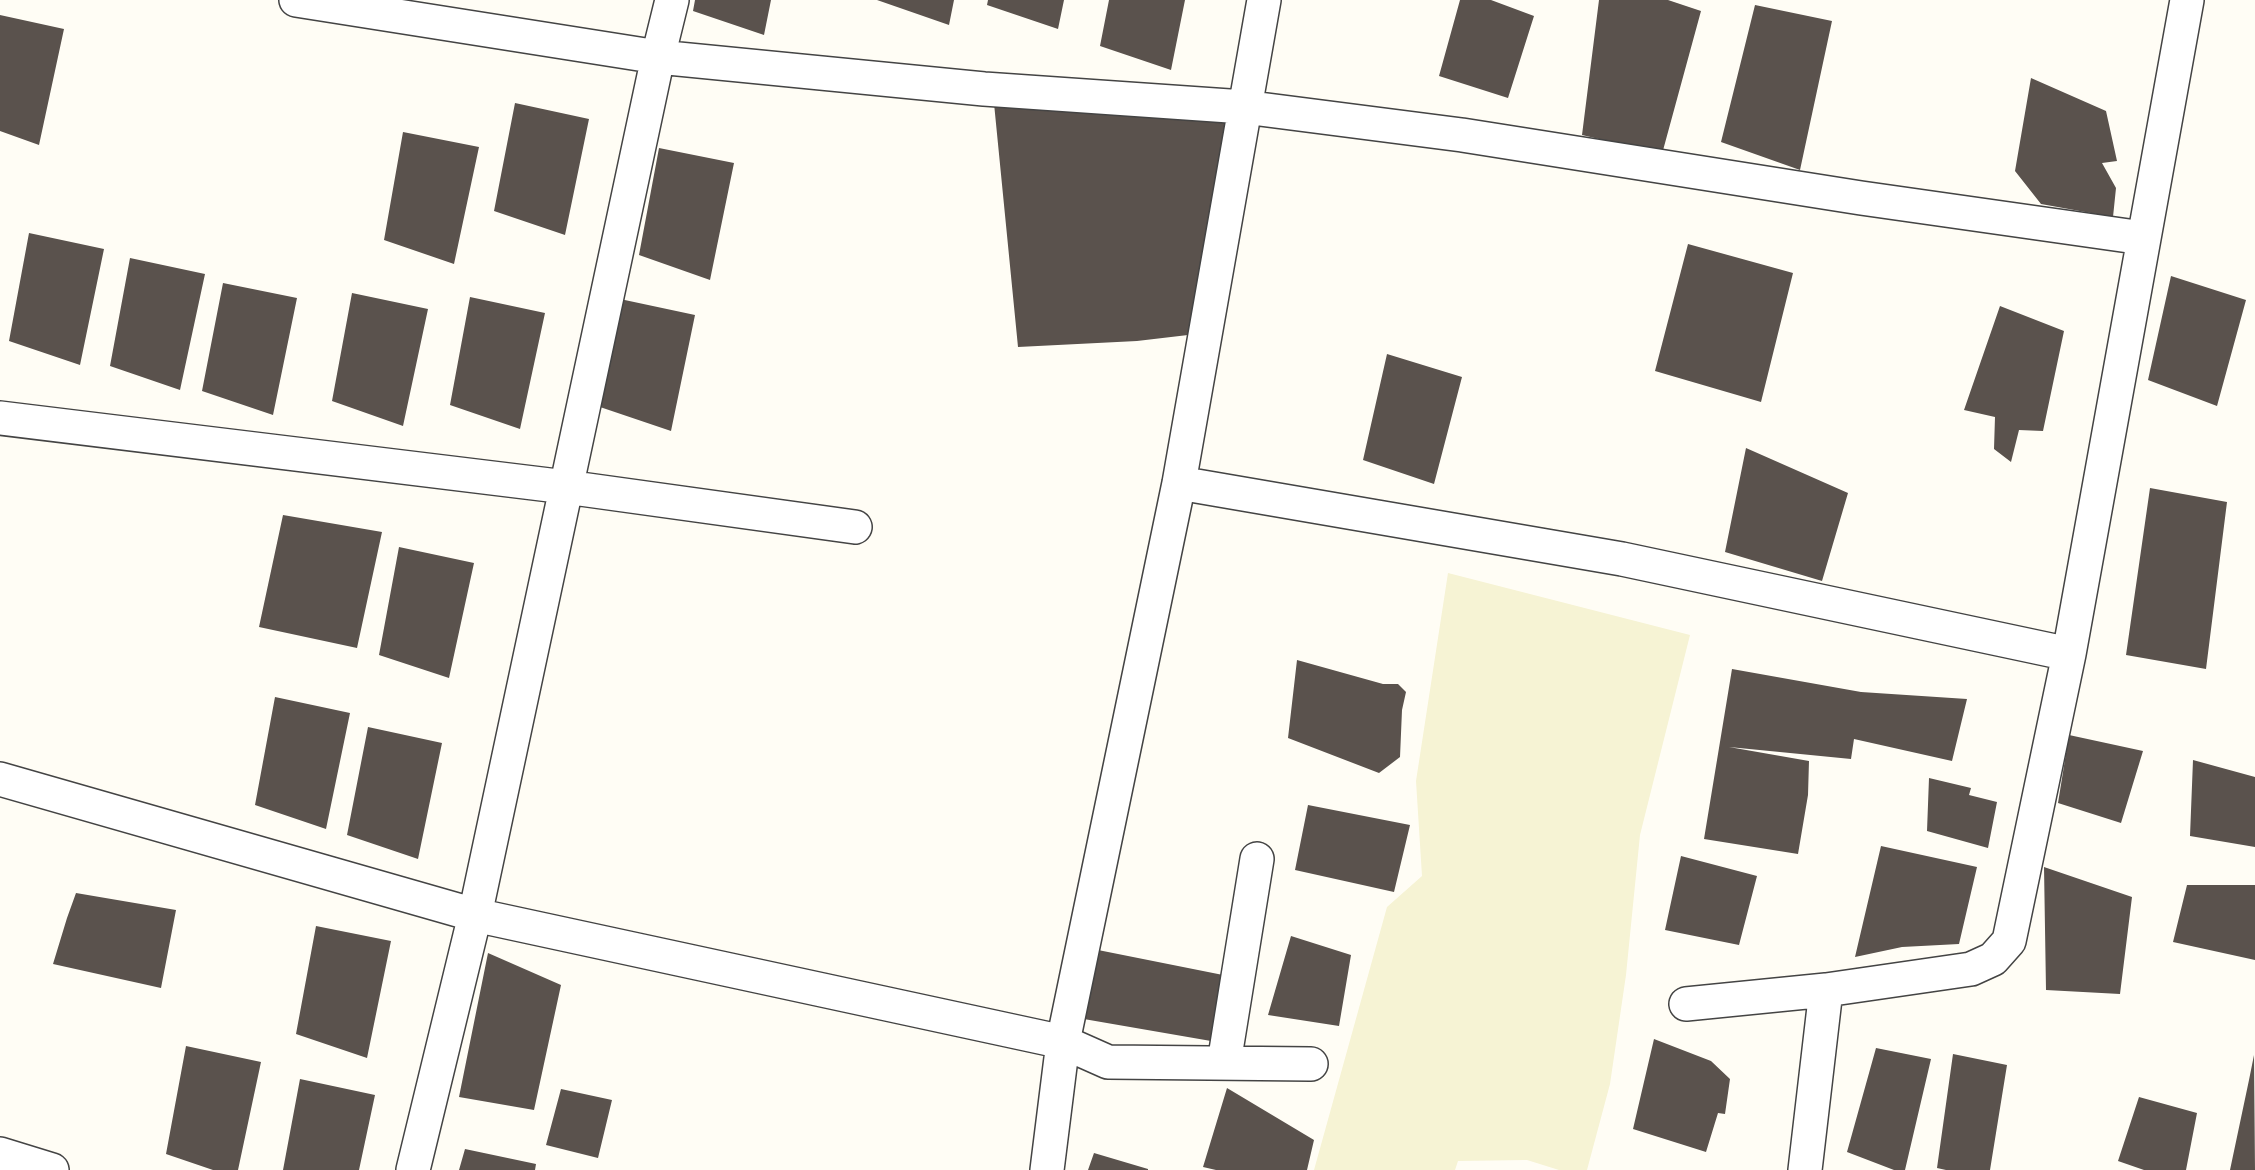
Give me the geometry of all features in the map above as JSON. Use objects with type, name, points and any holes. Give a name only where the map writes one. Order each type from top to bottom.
[{"type":"street","points":[[296,0],[658,57],[984,89],[1244,107],[1462,135],[1849,196],[2143,238]]},
{"type":"street","points":[[413,1170],[475,915],[672,0]]},
{"type":"street","points":[[1047,1170],[1063,1042],[1179,483],[1264,0]]},
{"type":"street","points":[[1686,1004],[1826,990],[1971,969],[1993,960],[2009,941],[2069,654],[2187,0]]},
{"type":"street","points":[[0,418],[566,487],[855,527]]},
{"type":"street","points":[[1179,483],[1622,558],[2069,654]]},
{"type":"street","points":[[0,779],[475,915],[1063,1042],[1108,1062],[1311,1064]]},
{"type":"street","points":[[1224,1063],[1257,860]]},
{"type":"street","points":[[1805,1170],[1826,990]]},
{"type":"street","points":[[0,1154],[52,1170]]},
{"type":"shaded area","points":[[1448,573],[1690,635],[1640,835],[1626,975],[1610,1084],[1587,1170],[1559,1170],[1527,1160],[1458,1161],[1455,1170],[1314,1170],[1387,907],[1422,876],[1416,781]]},
{"type":"building","points":[[695,0],[771,0],[764,35],[693,11]]},
{"type":"building","points":[[877,0],[954,0],[949,25]]},
{"type":"building","points":[[988,0],[1064,0],[1058,29],[987,5]]},
{"type":"building","points":[[1109,0],[1185,0],[1171,70],[1100,46]]},
{"type":"building","points":[[1460,0],[1491,0],[1534,16],[1508,98],[1439,76]]},
{"type":"building","points":[[1599,0],[1668,0],[1701,11],[1662,154],[1582,135]]},
{"type":"building","points":[[1755,5],[1832,21],[1800,170],[1721,142]]},
{"type":"building","points":[[0,15],[64,29],[39,145],[0,131]]},
{"type":"building","points":[[2031,78],[2106,111],[2117,161],[2102,163],[2116,188],[2113,217],[2041,204],[2015,171]]},
{"type":"building","points":[[992,83],[1247,93],[1205,333],[1137,341],[1018,347]]},
{"type":"building","points":[[515,103],[589,119],[565,235],[494,211]]},
{"type":"building","points":[[403,132],[479,147],[454,264],[384,240]]},
{"type":"building","points":[[659,148],[734,163],[710,280],[639,255]]},
{"type":"building","points":[[29,233],[104,249],[80,365],[9,341]]},
{"type":"building","points":[[1688,244],[1793,273],[1761,402],[1655,371]]},
{"type":"building","points":[[130,258],[205,274],[180,390],[110,366]]},
{"type":"building","points":[[2171,276],[2246,300],[2217,406],[2148,380]]},
{"type":"building","points":[[223,283],[297,298],[273,415],[202,391]]},
{"type":"building","points":[[352,293],[428,309],[403,426],[332,401]]},
{"type":"building","points":[[470,297],[545,313],[520,429],[450,405]]},
{"type":"building","points":[[620,299],[695,315],[671,431],[600,407]]},
{"type":"building","points":[[2000,306],[2064,331],[2043,431],[2019,430],[2011,462],[1994,449],[1995,417],[1964,410]]},
{"type":"building","points":[[1387,354],[1462,377],[1434,484],[1363,460]]},
{"type":"building","points":[[1746,448],[1848,493],[1822,581],[1725,552]]},
{"type":"building","points":[[2150,488],[2227,502],[2206,669],[2126,655]]},
{"type":"building","points":[[283,515],[382,532],[357,648],[259,627]]},
{"type":"building","points":[[399,547],[474,563],[449,678],[379,655]]},
{"type":"building","points":[[1297,660],[1383,684],[1398,684],[1406,692],[1402,710],[1400,757],[1379,773],[1288,738]]},
{"type":"building","points":[[1732,669],[1861,692],[1967,699],[1952,761],[1854,739],[1851,759],[1729,747],[1809,761],[1808,795],[1798,854],[1704,839]]},
{"type":"building","points":[[275,697],[350,713],[326,829],[255,805]]},
{"type":"building","points":[[368,727],[442,743],[418,859],[347,835]]},
{"type":"building","points":[[2069,735],[2143,751],[2121,823],[2058,803]]},
{"type":"building","points":[[2193,760],[2255,777],[2255,847],[2190,836]]},
{"type":"building","points":[[1929,778],[1971,788],[1969,795],[1997,802],[1988,848],[1927,831]]},
{"type":"building","points":[[1308,805],[1410,825],[1394,892],[1295,870]]},
{"type":"building","points":[[1881,846],[1977,867],[1959,944],[1902,947],[1855,957]]},
{"type":"building","points":[[1681,856],[1757,876],[1739,945],[1665,930]]},
{"type":"building","points":[[2044,867],[2132,897],[2120,994],[2046,990]]},
{"type":"building","points":[[2187,885],[2255,885],[2255,960],[2173,942]]},
{"type":"building","points":[[76,893],[176,910],[161,988],[53,964]]},
{"type":"building","points":[[316,926],[391,941],[367,1058],[296,1034]]},
{"type":"building","points":[[1291,936],[1351,955],[1339,1026],[1268,1015]]},
{"type":"building","points":[[1088,948],[1228,976],[1211,1041],[1078,1018]]},
{"type":"building","points":[[488,953],[561,985],[534,1110],[459,1097]]},
{"type":"building","points":[[1654,1039],[1711,1061],[1730,1079],[1725,1114],[1718,1113],[1706,1152],[1633,1129]]},
{"type":"building","points":[[186,1046],[261,1062],[238,1170],[213,1170],[166,1154]]},
{"type":"building","points":[[1876,1048],[1931,1059],[1905,1170],[1894,1170],[1847,1152]]},
{"type":"building","points":[[1953,1054],[2007,1065],[1990,1170],[1937,1168]]},
{"type":"building","points":[[2254,1055],[2255,1170],[2230,1170],[2249,1080]]},
{"type":"building","points":[[300,1079],[375,1095],[359,1170],[283,1170]]},
{"type":"building","points":[[1227,1088],[1314,1140],[1307,1170],[1216,1170],[1203,1167]]},
{"type":"building","points":[[561,1089],[612,1100],[598,1158],[546,1145]]},
{"type":"building","points":[[2139,1097],[2197,1113],[2186,1170],[2144,1170],[2118,1161]]},
{"type":"building","points":[[465,1149],[536,1164],[535,1170],[459,1170]]},
{"type":"building","points":[[1094,1153],[1148,1169],[1148,1170],[1088,1170]]}]
